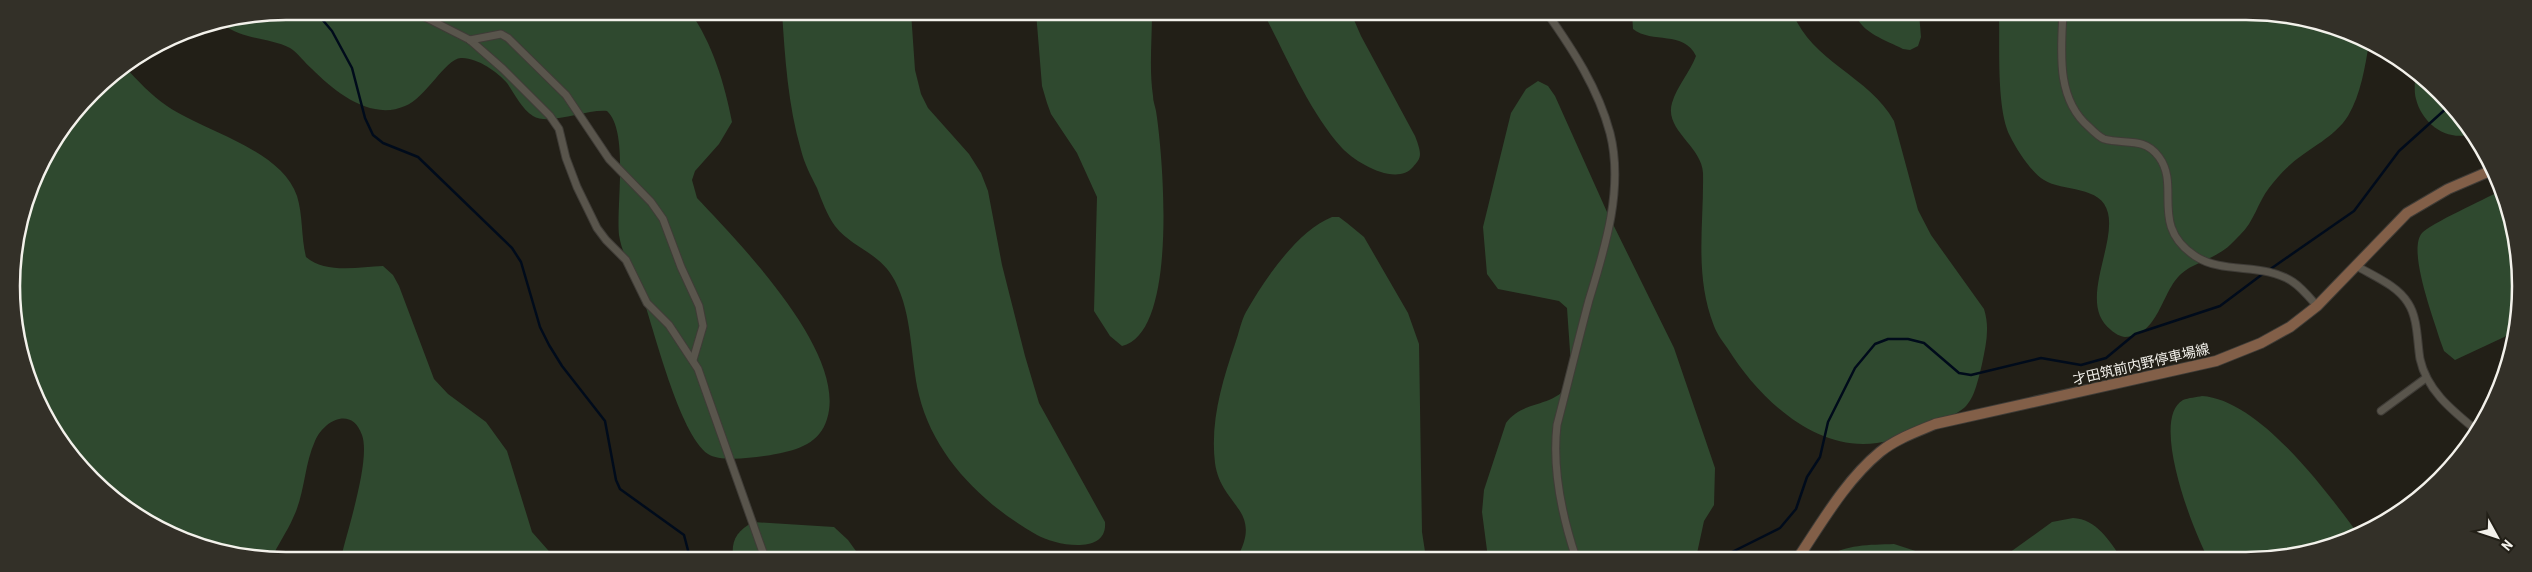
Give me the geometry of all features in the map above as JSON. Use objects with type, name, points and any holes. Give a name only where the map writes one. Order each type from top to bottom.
[{"type":"main road","name":"才田筑前内野停車場線","points":[[1802,552],[1860,470],[1881,451],[1904,436],[1934,424],[2216,361],[2261,343],[2290,327],[2317,306],[2407,213],[2448,189],[2487,172]]},
{"type":"street","points":[[431,20],[470,40],[503,69],[550,116],[559,130],[566,158],[577,187],[597,228],[626,260],[647,303],[669,325],[698,369],[763,552]]},
{"type":"street","points":[[1552,20],[1577,56],[1597,97],[1610,134],[1614,161],[1614,186],[1606,246],[1557,425],[1554,451],[1560,492],[1575,552]]},
{"type":"street","points":[[2063,20],[2061,72],[2065,88],[2074,106],[2084,123],[2103,139],[2142,143],[2158,156],[2166,170],[2167,208],[2172,231],[2178,241],[2196,256],[2218,266],[2264,270],[2292,281],[2317,306]]},
{"type":"street","points":[[470,40],[501,34],[508,38],[566,95],[610,159],[651,202],[663,219],[680,268],[699,306],[703,326],[693,360]]},
{"type":"street","points":[[2355,265],[2397,291],[2407,301],[2413,311],[2421,361],[2426,378],[2436,393],[2472,426]]},
{"type":"street","points":[[2381,411],[2426,378]]},
{"type":"green space","points":[[286,20],[695,20],[717,64],[732,122],[719,144],[695,171],[692,180],[697,198],[762,270],[786,301],[806,332],[821,363],[829,392],[827,419],[824,427],[814,440],[807,444],[792,450],[769,455],[731,459],[714,457],[697,443],[677,404],[641,292],[625,257],[619,235],[620,151],[614,121],[607,111],[540,119],[525,109],[507,83],[498,74],[486,66],[467,58],[455,60],[448,65],[413,102],[392,110],[379,110],[354,102],[331,87],[290,48],[282,44],[247,36],[227,27],[251,22]]},
{"type":"green space","points":[[783,20],[912,20],[915,70],[921,94],[928,108],[969,154],[981,173],[988,191],[1002,265],[1039,403],[1105,522],[1104,533],[1098,540],[1089,544],[1078,545],[1055,542],[1037,535],[1017,523],[980,494],[949,459],[936,439],[926,418],[919,395],[908,322],[901,294],[895,281],[882,263],[842,234],[835,226],[827,213],[804,160],[790,99]]},
{"type":"green space","points":[[1037,20],[1152,20],[1151,75],[1162,164],[1163,240],[1160,278],[1152,310],[1140,334],[1122,346],[1110,336],[1094,311],[1097,197],[1077,153],[1051,114],[1042,86]]},
{"type":"green space","points":[[1267,20],[1354,20],[1415,136],[1419,147],[1419,160],[1406,172],[1397,174],[1376,170],[1356,160],[1342,148],[1330,133],[1299,83]]},
{"type":"green space","points":[[1632,20],[1797,20],[1813,44],[1871,92],[1884,106],[1894,121],[1918,210],[1931,235],[1984,309],[1986,316],[1987,336],[1985,350],[1974,392],[1965,407],[1949,417],[1895,439],[1877,443],[1854,444],[1831,439],[1810,430],[1790,417],[1755,385],[1718,335],[1708,307],[1704,288],[1701,250],[1703,173],[1697,154],[1678,130],[1673,122],[1671,113],[1674,97],[1696,56],[1691,48],[1684,43],[1649,36],[1633,29]]},
{"type":"green space","points":[[1858,20],[1920,20],[1921,37],[1918,46],[1910,50],[1903,49],[1868,31]]},
{"type":"green space","points":[[1999,20],[2246,20],[2281,22],[2332,34],[2368,49],[2359,90],[2352,108],[2343,123],[2329,136],[2298,158],[2279,176],[2265,194],[2245,230],[2230,245],[2181,274],[2174,282],[2158,312],[2145,329],[2136,335],[2125,337],[2111,330],[2101,319],[2097,306],[2097,291],[2109,227],[2108,213],[2104,204],[2090,193],[2052,184],[2044,180],[2029,166],[2020,154],[2006,124],[2001,94]]},
{"type":"green space","points":[[129,71],[150,93],[167,106],[240,143],[275,166],[288,180],[297,196],[306,257],[323,266],[332,268],[383,266],[393,275],[399,286],[434,379],[448,394],[486,422],[507,451],[532,532],[550,552],[343,552],[361,478],[364,446],[362,435],[357,426],[352,421],[345,419],[331,422],[315,441],[311,450],[297,509],[275,551],[251,550],[200,538],[168,525],[124,497],[98,474],[75,448],[47,404],[34,372],[22,321],[20,286],[22,251],[34,200],[47,168],[75,124],[98,98]]},
{"type":"green space","points":[[1538,81],[1548,86],[1555,96],[1607,212],[1674,348],[1715,468],[1714,505],[1704,521],[1697,552],[1487,552],[1482,512],[1484,490],[1506,423],[1513,415],[1522,410],[1557,396],[1572,380],[1567,308],[1559,301],[1498,289],[1487,274],[1483,227],[1511,113],[1526,89]]},
{"type":"green space","points":[[2415,81],[2446,111],[2465,135],[2444,133],[2430,123],[2419,108]]},
{"type":"green space","points":[[2495,193],[2503,217],[2510,251],[2512,286],[2507,336],[2455,360],[2444,351],[2423,285],[2418,254],[2418,242],[2422,233],[2446,218]]},
{"type":"green space","points":[[1332,217],[1339,217],[1364,237],[1408,313],[1419,344],[1422,532],[1425,552],[1240,552],[1244,542],[1246,529],[1243,518],[1225,490],[1215,463],[1214,432],[1218,402],[1244,316],[1283,257],[1306,233]]},
{"type":"green space","points":[[2202,396],[2224,401],[2246,413],[2268,430],[2290,450],[2329,495],[2355,529],[2315,543],[2281,550],[2205,552],[2185,502],[2172,452],[2171,429],[2174,411],[2183,400]]},
{"type":"green space","points":[[2073,518],[2089,522],[2102,532],[2117,552],[2010,552],[2052,522]]},
{"type":"green space","points":[[753,522],[834,527],[848,540],[857,552],[733,552],[734,541],[743,529]]},
{"type":"green space","points":[[1894,544],[1919,552],[1836,552],[1867,545]]},
{"type":"waterway","points":[[323,20],[332,31],[352,68],[365,118],[373,135],[383,143],[418,157],[512,248],[521,262],[540,327],[549,345],[562,366],[605,421],[616,480],[620,489],[684,535],[688,552]]},
{"type":"waterway","points":[[2269,270],[2354,211],[2399,151],[2445,110]]},
{"type":"waterway","points":[[1732,552],[1780,528],[1796,509],[1807,477],[1820,457],[1828,422],[1855,368],[1875,344],[1888,339],[1908,339],[1924,343],[1959,373],[1971,375],[2041,358],[2081,365],[2106,358],[2135,334],[2220,306],[2264,273]]}]
